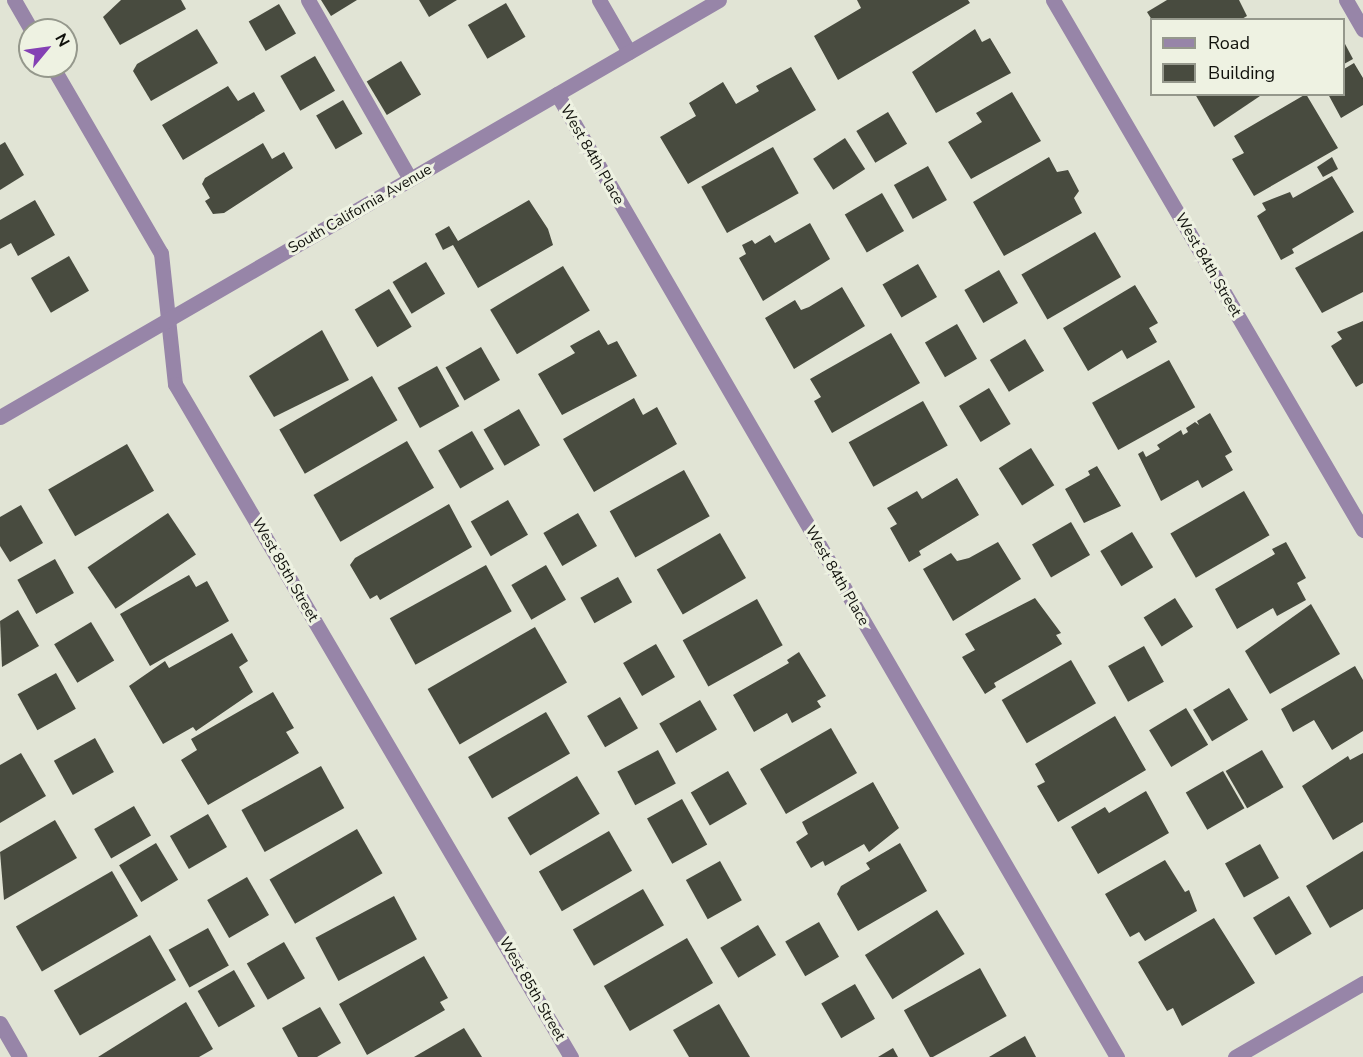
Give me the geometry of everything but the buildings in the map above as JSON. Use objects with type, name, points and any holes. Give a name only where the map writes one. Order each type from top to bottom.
[{"type":"street","points":[[14,0],[24,18]]},
{"type":"street","points":[[308,0],[410,179]]},
{"type":"street","points":[[599,0],[629,52]]},
{"type":"street","name":"South California Avenue","points":[[0,417],[719,0]]},
{"type":"street","name":"West 84th Street","points":[[1053,0],[1363,530]]},
{"type":"street","points":[[1346,0],[1363,30]]},
{"type":"street","name":"West 85th Street","points":[[59,78],[161,252],[170,319],[175,384],[572,1057]]},
{"type":"street","name":"West 84th Place","points":[[556,94],[1117,1057]]},
{"type":"street","points":[[1235,1057],[1363,983]]},
{"type":"street","points":[[0,1023],[20,1057]]}]
